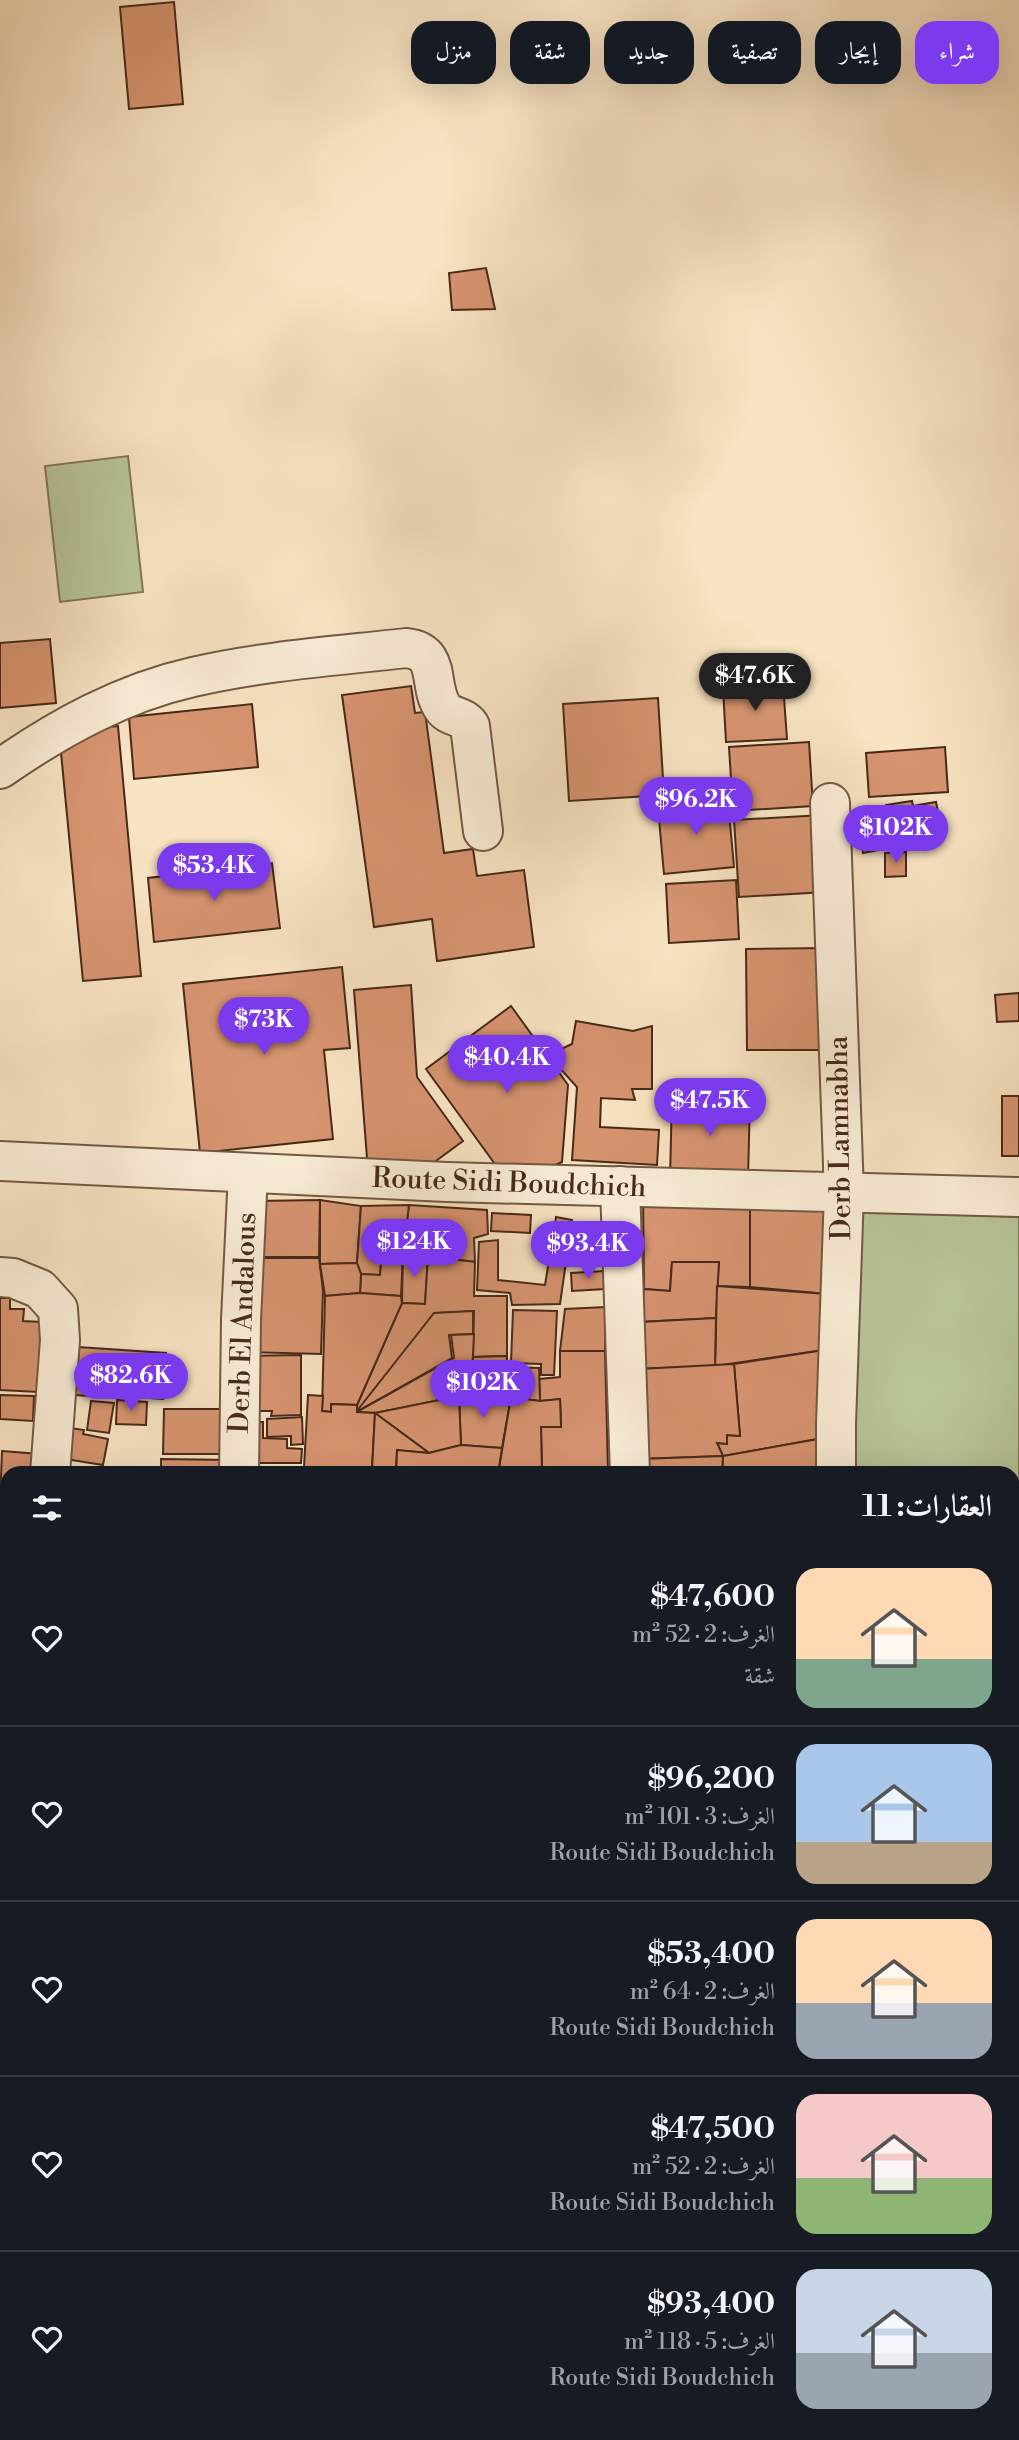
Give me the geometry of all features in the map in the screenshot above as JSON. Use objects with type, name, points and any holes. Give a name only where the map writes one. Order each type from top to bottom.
[{"type":"street","points":[[0,769],[44,738],[91,713],[140,693],[191,677],[257,666],[415,649],[423,653],[431,665],[442,707],[450,715],[467,721],[470,726],[483,831]]},
{"type":"street","name":"Derb Lamnabha","points":[[830,803],[844,1192],[836,1466]]},
{"type":"street","name":"Route Sidi Boudchich","points":[[0,1161],[447,1182],[1019,1197]]},
{"type":"street","name":"Derb El Andalous","points":[[239,1466],[241,1320],[248,1173]]},
{"type":"street","points":[[620,1186],[630,1466]]},
{"type":"street","points":[[0,1277],[13,1278],[40,1289],[58,1309],[60,1340],[51,1466]]},
{"type":"green space","points":[[128,456],[143,592],[60,602],[45,466]]},
{"type":"green space","points":[[849,1208],[1019,1217],[1019,1466],[847,1466]]},
{"type":"building","points":[[174,2],[183,104],[129,109],[120,7]]},
{"type":"building","points":[[486,268],[495,309],[452,310],[449,273]]},
{"type":"building","points":[[50,639],[56,703],[0,708],[0,643]]},
{"type":"building","points":[[783,684],[787,739],[726,742],[723,688]]},
{"type":"building","points":[[411,686],[415,713],[425,712],[444,853],[473,849],[477,876],[524,870],[534,947],[437,961],[432,919],[374,927],[342,695]]},
{"type":"building","points":[[658,698],[664,795],[569,801],[563,704]]},
{"type":"building","points":[[252,704],[258,767],[134,779],[129,717]]},
{"type":"building","points":[[118,726],[141,976],[83,981],[59,732]]},
{"type":"building","points":[[809,742],[813,806],[733,811],[729,747]]},
{"type":"building","points":[[945,747],[948,792],[869,797],[866,753]]},
{"type":"building","points":[[728,801],[734,867],[664,874],[658,808]]},
{"type":"building","points":[[912,801],[913,806],[936,802],[943,837],[863,853],[857,819],[888,813],[886,805]]},
{"type":"building","points":[[822,815],[826,892],[739,897],[734,820]]},
{"type":"building","points":[[906,852],[906,876],[885,877],[885,853]]},
{"type":"building","points":[[272,863],[280,928],[154,942],[148,878]]},
{"type":"building","points":[[736,880],[739,939],[669,943],[666,884]]},
{"type":"building","points":[[826,948],[826,1050],[747,1050],[746,949]]},
{"type":"building","points":[[342,967],[350,1048],[324,1050],[333,1139],[200,1153],[183,984]]},
{"type":"building","points":[[411,985],[417,1077],[463,1141],[429,1166],[368,1171],[354,990]]},
{"type":"building","points":[[1019,993],[1019,1021],[997,1022],[995,995]]},
{"type":"building","points":[[511,1006],[568,1085],[562,1162],[538,1173],[500,1171],[426,1069]]},
{"type":"building","points":[[576,1021],[633,1031],[652,1026],[652,1089],[632,1089],[635,1100],[601,1098],[600,1127],[659,1130],[657,1165],[572,1160],[577,1087],[548,1055],[572,1044]]},
{"type":"building","points":[[1002,1096],[1019,1096],[1019,1156],[1002,1156]]},
{"type":"building","points":[[672,1097],[750,1098],[748,1179],[670,1178]]},
{"type":"building","points":[[643,1191],[750,1199],[750,1287],[717,1286],[719,1262],[672,1262],[670,1291],[644,1289]]},
{"type":"building","points":[[750,1199],[827,1202],[827,1294],[750,1287]]},
{"type":"building","points":[[320,1200],[319,1257],[249,1257],[254,1201]]},
{"type":"building","points":[[320,1200],[361,1206],[357,1263],[320,1264]]},
{"type":"building","points":[[409,1205],[487,1210],[488,1234],[474,1238],[475,1262],[403,1253]]},
{"type":"building","points":[[409,1205],[403,1253],[382,1252],[380,1275],[361,1274],[357,1263],[361,1206]]},
{"type":"building","points":[[492,1213],[531,1215],[530,1233],[491,1231]]},
{"type":"building","points":[[556,1217],[572,1220],[560,1304],[512,1305],[510,1293],[477,1290],[479,1242],[498,1240],[498,1280],[545,1285]]},
{"type":"building","points":[[571,1242],[604,1243],[604,1261],[571,1259]]},
{"type":"building","points":[[382,1252],[403,1253],[401,1296],[360,1293],[361,1274],[380,1275]]},
{"type":"building","points":[[403,1253],[428,1256],[425,1304],[402,1303]]},
{"type":"building","points":[[428,1256],[475,1262],[474,1296],[507,1296],[507,1356],[473,1357],[474,1311],[436,1313],[357,1412],[357,1405],[402,1303],[425,1304]]},
{"type":"building","points":[[249,1258],[319,1258],[323,1290],[321,1354],[247,1352]]},
{"type":"building","points":[[672,1262],[719,1262],[716,1318],[640,1322],[644,1289],[670,1291]]},
{"type":"building","points":[[357,1263],[361,1274],[360,1293],[325,1296],[320,1264]]},
{"type":"building","points":[[604,1271],[605,1289],[572,1291],[571,1273]]},
{"type":"building","points":[[717,1286],[827,1294],[824,1350],[715,1366]]},
{"type":"building","points":[[360,1293],[401,1296],[402,1303],[357,1405],[331,1404],[331,1412],[322,1411],[325,1296]]},
{"type":"building","points":[[0,1298],[10,1298],[10,1309],[24,1309],[23,1321],[41,1322],[38,1392],[0,1390]]},
{"type":"building","points":[[606,1307],[605,1351],[560,1351],[565,1309]]},
{"type":"building","points":[[513,1310],[557,1311],[554,1375],[541,1375],[541,1364],[511,1363]]},
{"type":"building","points":[[473,1311],[473,1334],[449,1335],[452,1358],[356,1412],[434,1313]]},
{"type":"building","points":[[716,1318],[715,1366],[639,1369],[640,1322]]},
{"type":"building","points":[[474,1334],[471,1394],[375,1413],[357,1412],[454,1358],[451,1335]]},
{"type":"building","points":[[78,1347],[166,1353],[163,1399],[107,1395],[108,1377],[75,1375]]},
{"type":"building","points":[[824,1350],[818,1439],[723,1456],[717,1443],[727,1444],[727,1435],[740,1436],[734,1364]]},
{"type":"building","points":[[560,1351],[605,1351],[608,1466],[542,1466],[541,1427],[561,1427],[560,1399],[540,1401],[539,1379],[560,1377]]},
{"type":"building","points":[[301,1355],[301,1415],[271,1416],[272,1411],[247,1411],[246,1356]]},
{"type":"building","points":[[507,1356],[507,1367],[539,1368],[540,1401],[471,1394],[473,1357]]},
{"type":"building","points":[[734,1364],[740,1436],[727,1435],[727,1444],[717,1443],[723,1456],[640,1459],[639,1369]]},
{"type":"building","points":[[77,1376],[106,1379],[104,1397],[75,1395]]},
{"type":"building","points":[[471,1394],[511,1397],[502,1448],[461,1445],[459,1396]]},
{"type":"building","points":[[0,1395],[34,1396],[33,1421],[0,1419]]},
{"type":"building","points":[[308,1395],[323,1396],[322,1411],[331,1412],[331,1404],[357,1405],[357,1412],[375,1413],[372,1466],[304,1466]]},
{"type":"building","points":[[459,1396],[461,1445],[429,1453],[375,1413]]},
{"type":"building","points":[[511,1397],[540,1401],[560,1399],[561,1427],[541,1427],[542,1466],[499,1466]]},
{"type":"building","points":[[117,1400],[147,1402],[146,1425],[116,1424]]},
{"type":"building","points":[[91,1401],[114,1403],[109,1433],[87,1430]]},
{"type":"building","points":[[164,1409],[232,1409],[232,1454],[163,1454]]},
{"type":"building","points":[[375,1413],[429,1453],[397,1450],[396,1466],[372,1466]]},
{"type":"building","points":[[302,1417],[303,1444],[291,1445],[291,1436],[267,1437],[267,1419]]},
{"type":"building","points":[[243,1422],[263,1422],[263,1438],[287,1439],[287,1448],[302,1449],[301,1463],[243,1463]]},
{"type":"building","points":[[70,1428],[84,1430],[83,1434],[108,1439],[103,1465],[65,1459]]},
{"type":"building","points":[[818,1439],[819,1466],[722,1466],[723,1456]]},
{"type":"building","points":[[461,1445],[502,1448],[499,1466],[396,1466],[397,1450],[429,1453]]},
{"type":"building","points":[[2,1451],[39,1454],[38,1466],[1,1466]]},
{"type":"building","points":[[723,1456],[722,1466],[640,1466],[640,1459]]},
{"type":"building","points":[[161,1459],[231,1460],[231,1466],[161,1466]]}]
